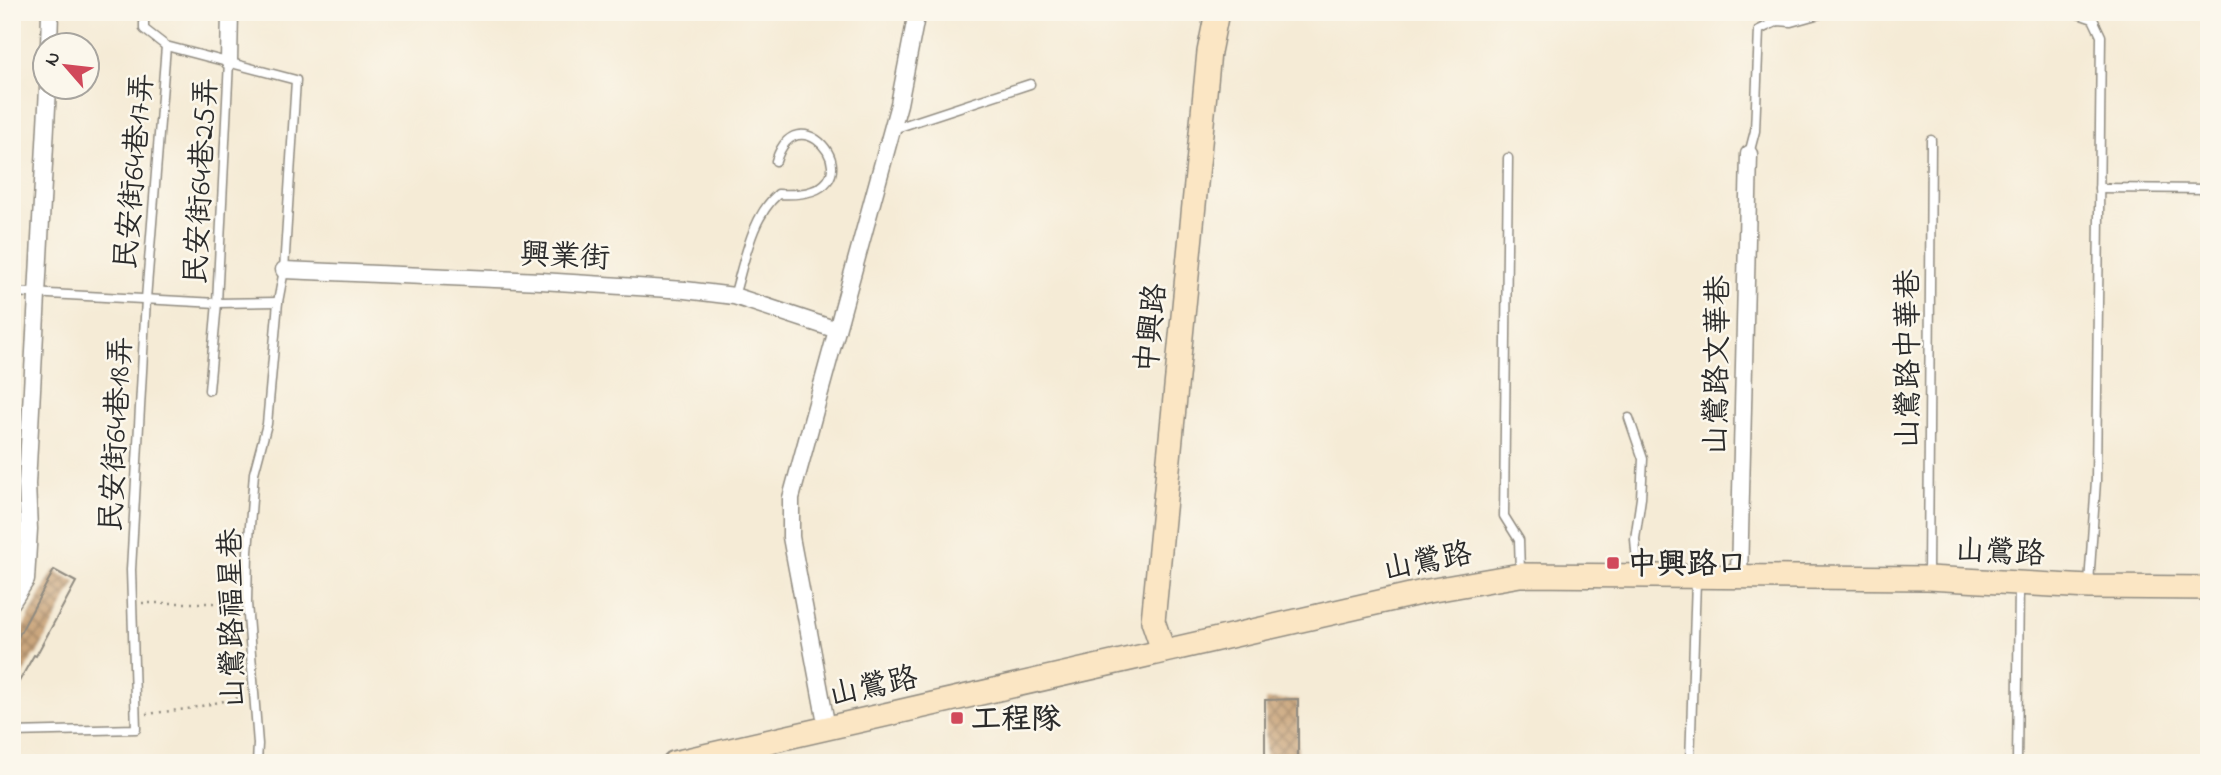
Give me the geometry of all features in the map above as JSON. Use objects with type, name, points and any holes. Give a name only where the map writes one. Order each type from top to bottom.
[{"type":"street","points":[[49,32],[50,12]]},
{"type":"street","points":[[229,61],[230,12]]},
{"type":"street","points":[[827,728],[791,537],[791,498],[899,104],[917,12]]},
{"type":"street","name":"中興路","points":[[1163,650],[1153,621],[1209,52],[1217,12]]},
{"type":"street","points":[[12,602],[26,580],[29,529],[20,484],[37,294],[47,102]]},
{"type":"street","name":"山鶯路文華巷","points":[[1739,577],[1749,154]]},
{"type":"street","name":"興業街","points":[[284,270],[685,290],[734,296],[837,330]]},
{"type":"street","name":"山鶯路","points":[[674,763],[1427,591],[1520,575],[1928,578],[2089,587],[2209,588]]},
{"type":"lane","points":[[144,12],[144,29],[166,46],[229,61]]},
{"type":"lane","points":[[1741,12],[1791,22],[1827,12]]},
{"type":"lane","points":[[2073,12],[2093,19],[2101,36],[2096,481],[2089,587]]},
{"type":"lane","points":[[1749,154],[1755,131],[1759,30],[1778,20]]},
{"type":"lane","name":"民安街64巷17弄","points":[[146,299],[166,46]]},
{"type":"lane","name":"山鶯路福星巷","points":[[229,61],[296,80],[284,270],[278,302],[267,424],[254,473],[248,552],[247,603],[258,744],[257,763]]},
{"type":"lane","name":"民安街64巷25弄","points":[[209,390],[217,303],[229,61]]},
{"type":"lane","points":[[890,130],[1030,85]]},
{"type":"lane","points":[[734,296],[766,203],[778,194],[799,195],[818,190],[830,176],[833,164],[828,149],[817,139],[805,135],[795,136],[784,147],[776,161]]},
{"type":"lane","name":"山鶯路中華巷","points":[[1928,578],[1931,140]]},
{"type":"lane","points":[[1508,158],[1504,516],[1520,540],[1520,575]]},
{"type":"lane","points":[[2099,188],[2209,189]]},
{"type":"lane","points":[[12,292],[217,303],[278,302]]},
{"type":"lane","name":"民安街64巷18弄","points":[[12,732],[136,729],[131,570],[146,299]]},
{"type":"lane","points":[[1629,418],[1643,459],[1635,539],[1638,577]]},
{"type":"lane","points":[[1690,763],[1696,577]]},
{"type":"lane","points":[[2017,763],[2019,584]]},
{"type":"path","points":[[132,603],[247,603]]},
{"type":"path","points":[[135,715],[187,709],[253,695]]},
{"type":"building","points":[[54,570],[76,582],[12,694],[12,648]]},
{"type":"building","points":[[1298,699],[1298,763],[1265,763],[1265,700]]},
{"type":"place","name":"中興路口","points":[[1613,563]]},
{"type":"place","name":"工程隊","points":[[957,718]]}]
